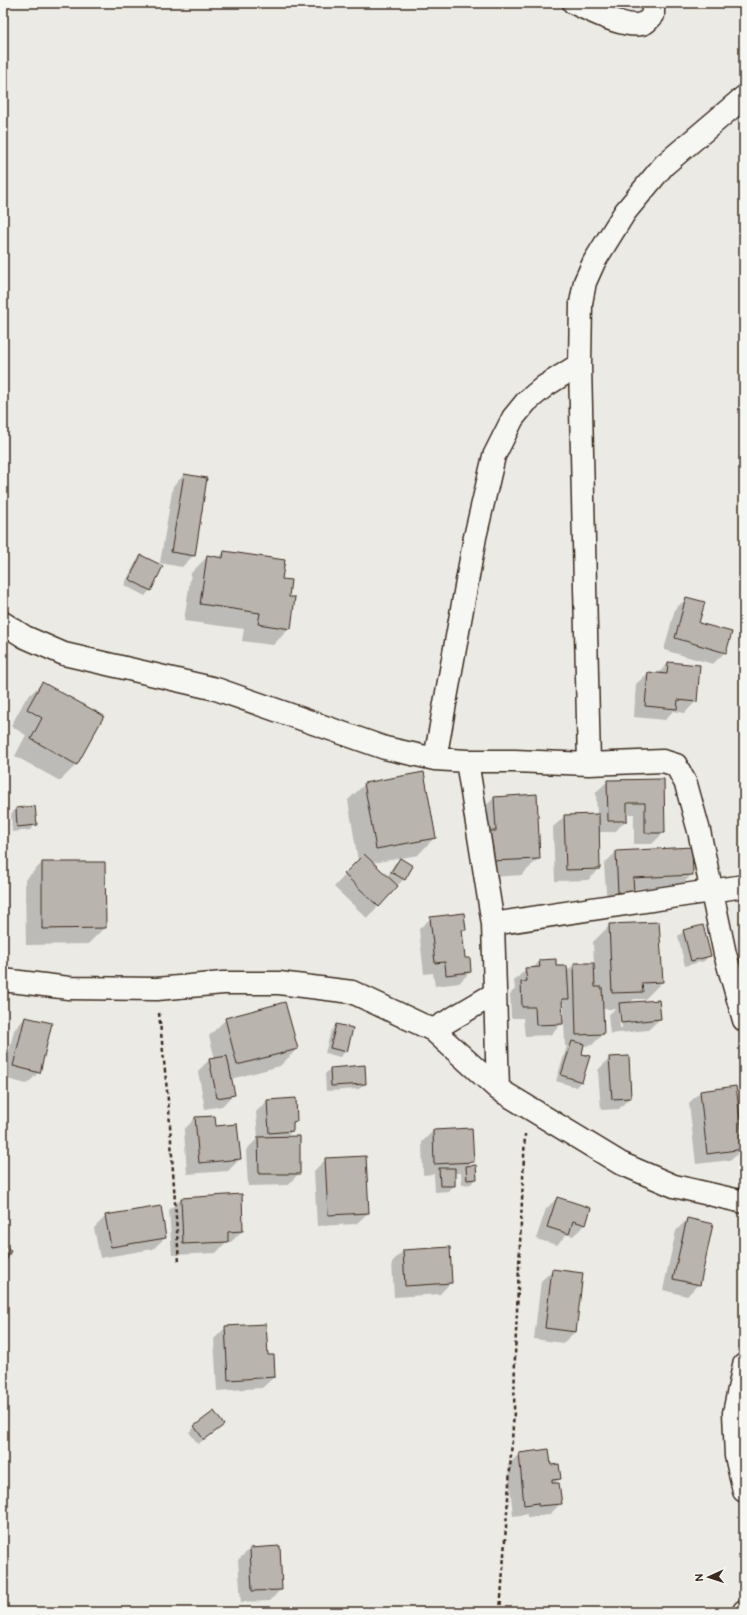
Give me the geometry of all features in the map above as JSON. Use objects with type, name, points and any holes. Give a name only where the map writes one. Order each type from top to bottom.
[{"type":"street","points":[[574,3],[612,20],[634,24],[645,23],[653,15],[653,3]]},
{"type":"street","points":[[589,764],[580,364],[581,303],[585,282],[594,262],[625,212],[664,165],[744,97]]},
{"type":"street","points":[[435,759],[475,538],[494,456],[513,418],[526,402],[545,386],[580,364]]},
{"type":"street","points":[[3,623],[25,637],[64,654],[216,689],[385,748],[435,759],[589,764],[663,761],[676,765],[686,784],[725,954],[744,1020]]},
{"type":"street","points":[[467,761],[493,924],[498,1089]]},
{"type":"street","points":[[493,924],[744,886]]},
{"type":"street","points":[[3,980],[69,988],[157,989],[223,983],[279,983],[352,992],[432,1030],[498,1089],[620,1163],[674,1186],[744,1202]]},
{"type":"street","points":[[432,1030],[494,994]]},
{"type":"street","points":[[744,1365],[734,1413],[736,1456],[744,1491]]},
{"type":"path","points":[[157,989],[169,1110],[179,1263]]},
{"type":"path","points":[[500,1612],[514,1412],[514,1355],[526,1106]]},
{"type":"building","points":[[184,474],[207,478],[195,556],[171,552]]},
{"type":"building","points":[[224,551],[285,560],[282,579],[291,580],[289,597],[295,597],[291,629],[258,624],[260,613],[200,604],[207,555],[223,558]]},
{"type":"building","points":[[141,555],[163,566],[151,591],[129,579]]},
{"type":"building","points":[[686,597],[705,602],[699,623],[732,632],[726,653],[675,638]]},
{"type":"building","points":[[668,662],[700,665],[697,702],[678,700],[677,709],[645,706],[648,672],[667,674]]},
{"type":"building","points":[[42,682],[104,716],[77,765],[31,739],[42,718],[27,709]]},
{"type":"building","points":[[424,772],[436,838],[376,849],[364,783]]},
{"type":"building","points":[[664,779],[665,833],[645,833],[645,803],[627,803],[627,821],[608,821],[607,780]]},
{"type":"building","points":[[537,794],[540,859],[490,861],[489,831],[496,831],[494,797]]},
{"type":"building","points":[[35,806],[37,825],[17,827],[16,808]]},
{"type":"building","points":[[599,814],[600,869],[566,870],[564,815]]},
{"type":"building","points":[[692,847],[693,875],[633,878],[634,891],[618,893],[616,851]]},
{"type":"building","points":[[364,854],[398,886],[379,907],[344,874]]},
{"type":"building","points":[[400,858],[413,866],[405,880],[391,872]]},
{"type":"building","points":[[42,862],[105,862],[106,928],[42,929]]},
{"type":"building","points":[[464,913],[466,930],[462,930],[465,958],[470,958],[471,972],[446,975],[445,962],[435,963],[430,917]]},
{"type":"building","points":[[659,922],[663,982],[642,983],[643,992],[612,993],[609,924]]},
{"type":"building","points":[[703,925],[711,956],[691,961],[683,930]]},
{"type":"building","points":[[556,959],[556,966],[567,966],[569,999],[562,999],[563,1024],[536,1025],[535,1007],[522,1007],[521,982],[527,981],[525,968],[540,967],[539,960]]},
{"type":"building","points":[[574,963],[594,963],[595,987],[602,987],[604,1034],[576,1035]]},
{"type":"building","points":[[659,1000],[661,1019],[621,1023],[619,1003]]},
{"type":"building","points":[[285,1002],[298,1049],[237,1065],[225,1018]]},
{"type":"building","points":[[25,1017],[52,1023],[40,1073],[13,1066]]},
{"type":"building","points":[[336,1024],[353,1028],[347,1052],[330,1048]]},
{"type":"building","points":[[572,1041],[584,1044],[582,1054],[590,1056],[582,1082],[561,1075]]},
{"type":"building","points":[[227,1056],[235,1095],[217,1098],[209,1059]]},
{"type":"building","points":[[629,1056],[631,1098],[612,1099],[609,1057]]},
{"type":"building","points":[[365,1065],[366,1084],[331,1086],[330,1068]]},
{"type":"building","points":[[736,1086],[744,1149],[707,1154],[700,1091]]},
{"type":"building","points":[[296,1098],[297,1121],[293,1122],[293,1131],[269,1133],[267,1100]]},
{"type":"building","points":[[215,1116],[216,1126],[237,1124],[241,1159],[199,1163],[195,1117]]},
{"type":"building","points":[[472,1128],[474,1162],[434,1164],[433,1130]]},
{"type":"building","points":[[300,1136],[300,1174],[259,1174],[258,1137]]},
{"type":"building","points":[[366,1156],[369,1213],[328,1215],[325,1158]]},
{"type":"building","points":[[476,1165],[477,1179],[467,1180],[466,1166]]},
{"type":"building","points":[[439,1168],[455,1168],[455,1186],[440,1186]]},
{"type":"building","points":[[242,1194],[243,1231],[228,1232],[228,1242],[183,1244],[181,1198]]},
{"type":"building","points":[[557,1197],[591,1208],[586,1225],[573,1221],[569,1234],[547,1227]]},
{"type":"building","points":[[161,1206],[166,1238],[111,1247],[105,1215]]},
{"type":"building","points":[[687,1218],[713,1224],[700,1285],[673,1279]]},
{"type":"building","points":[[3,1246],[11,1251],[3,1265]]},
{"type":"building","points":[[450,1247],[452,1283],[405,1286],[403,1250]]},
{"type":"building","points":[[552,1269],[583,1273],[576,1332],[545,1328]]},
{"type":"building","points":[[266,1324],[268,1355],[274,1355],[275,1377],[228,1380],[225,1326]]},
{"type":"building","points":[[214,1411],[224,1425],[204,1440],[194,1426]]},
{"type":"building","points":[[549,1449],[551,1465],[559,1464],[561,1479],[552,1480],[552,1483],[559,1483],[562,1504],[538,1506],[538,1503],[524,1505],[519,1453]]},
{"type":"building","points":[[280,1546],[282,1590],[252,1591],[250,1548]]}]
